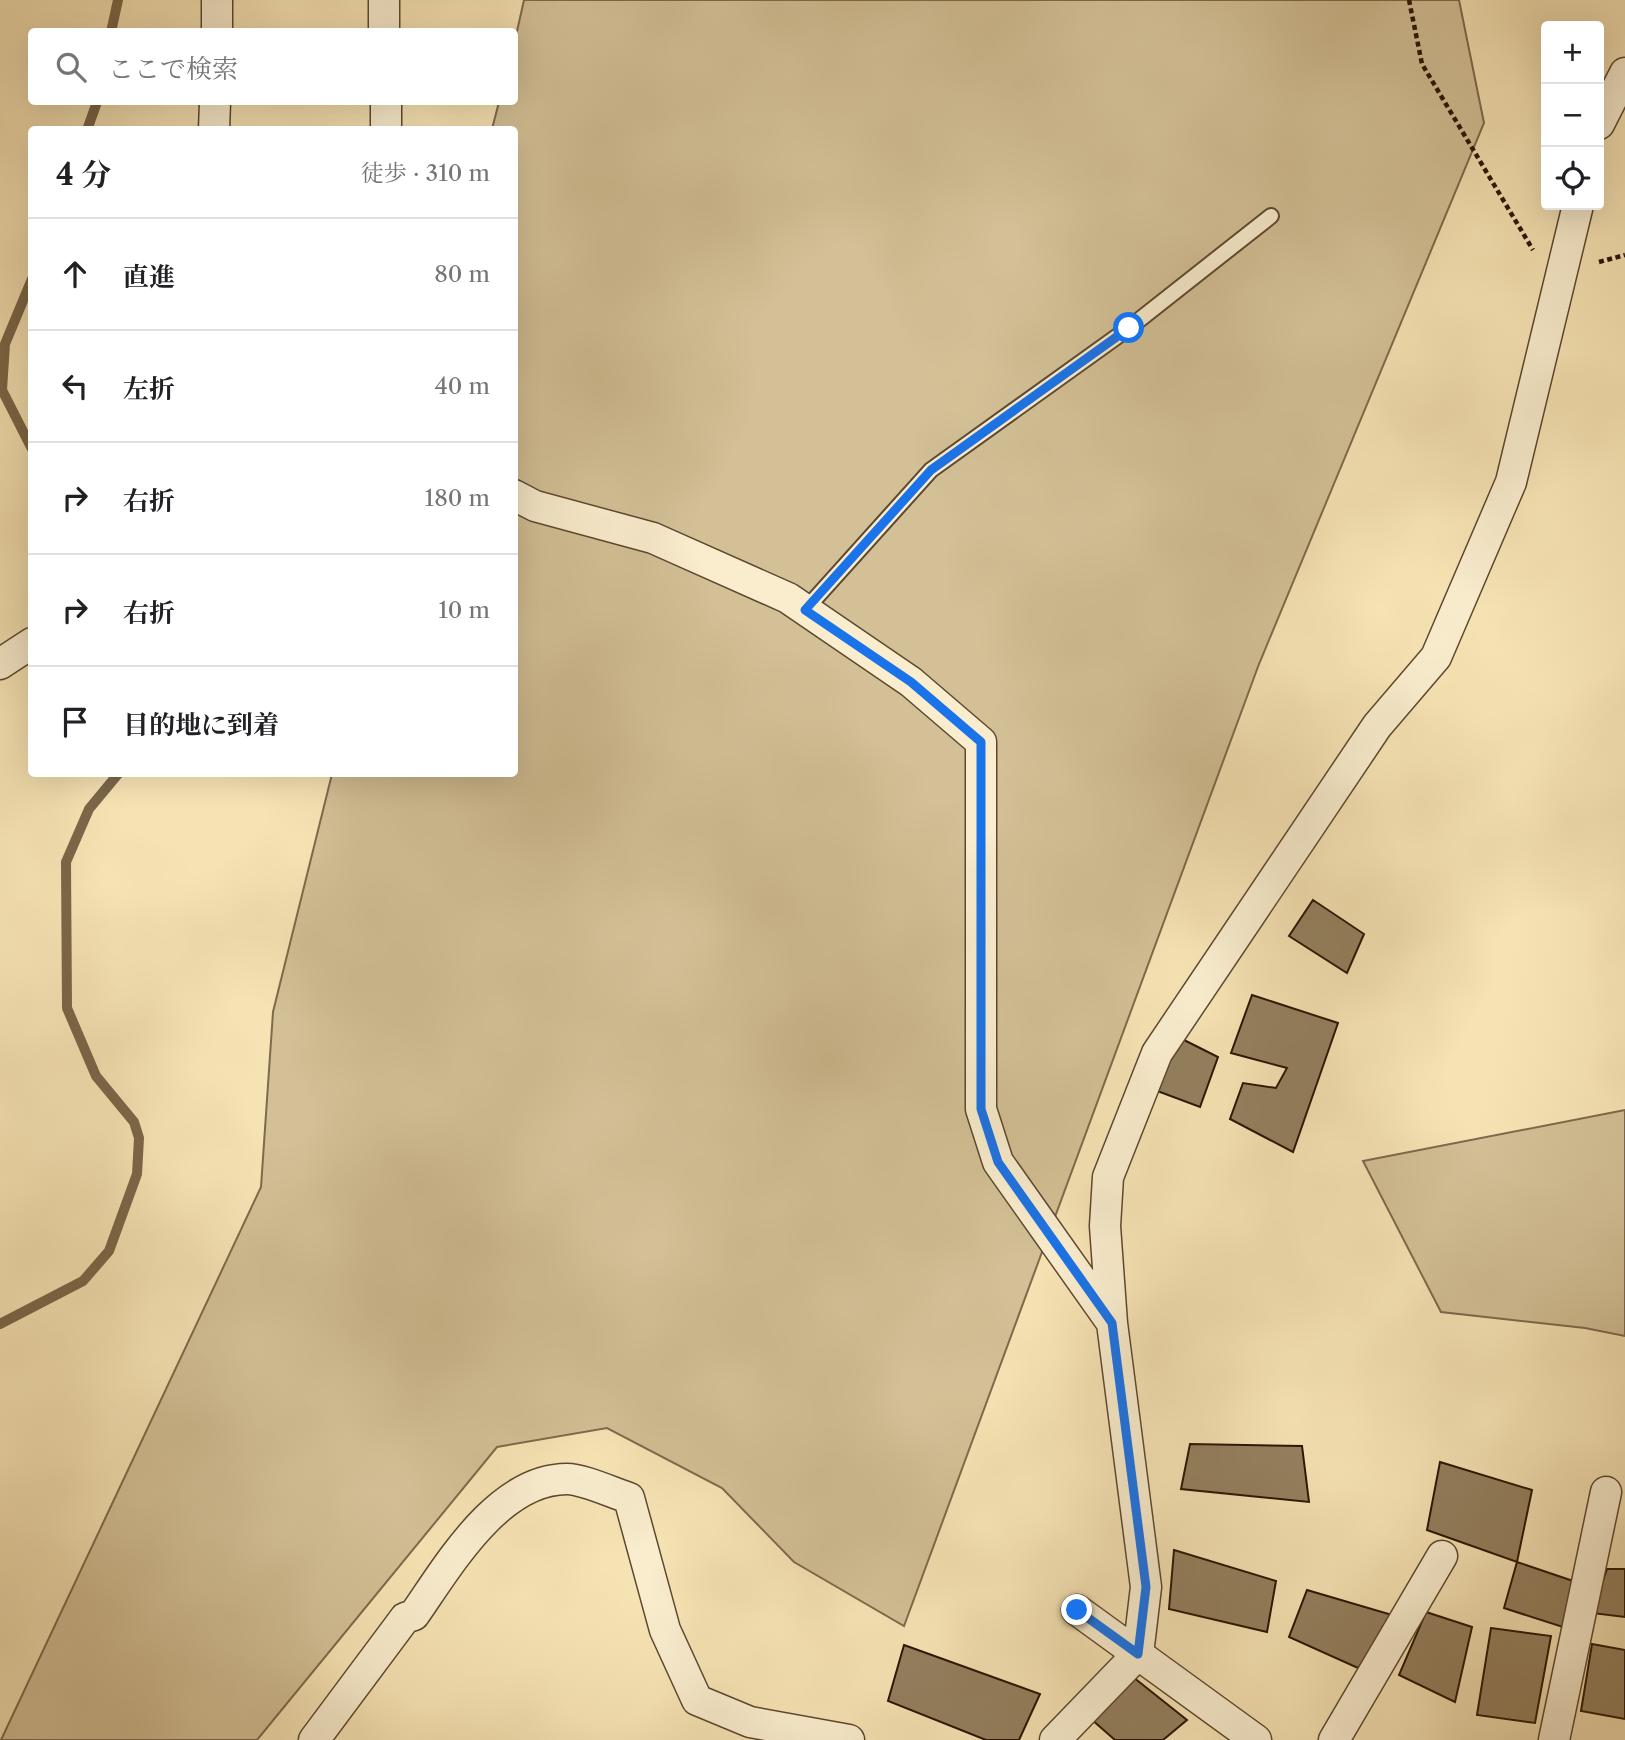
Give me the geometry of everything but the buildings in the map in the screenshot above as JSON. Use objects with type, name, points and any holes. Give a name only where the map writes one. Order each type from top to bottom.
[{"type":"street","points":[[216,28],[217,0]]},
{"type":"street","points":[[384,0],[384,28]]},
{"type":"street","points":[[1604,114],[1625,73]]},
{"type":"street","points":[[215,105],[215,126]]},
{"type":"street","points":[[386,105],[386,126]]},
{"type":"street","points":[[1055,1740],[1138,1654],[1146,1587],[1112,1323],[1105,1226],[1108,1177],[1157,1053],[1377,726],[1436,657],[1511,482],[1577,210]]},
{"type":"street","points":[[518,497],[535,506],[653,538],[788,598],[911,682],[981,742],[981,1109],[998,1162],[1112,1323]]},
{"type":"street","points":[[0,664],[28,646]]},
{"type":"street","points":[[314,1740],[405,1618],[414,1615],[472,1534],[520,1490],[568,1479],[629,1498],[665,1630],[697,1700],[750,1722],[849,1740]]},
{"type":"street","points":[[1555,1740],[1606,1492]]},
{"type":"street","points":[[1334,1740],[1442,1556]]},
{"type":"street","points":[[1077,1610],[1256,1740]]},
{"type":"lane","points":[[805,610],[931,470],[1129,328],[1271,216]]},
{"type":"path","points":[[1409,0],[1422,64],[1557,290]]},
{"type":"shaded area","points":[[524,0],[1459,0],[1484,123],[1259,664],[904,1626],[794,1562],[722,1488],[607,1428],[497,1447],[257,1740],[1,1740],[261,1187],[273,1012],[331,777],[518,777],[518,126],[493,126],[498,105],[518,105],[518,28]]},
{"type":"shaded area","points":[[1625,1110],[1625,1336],[1585,1328],[1441,1312],[1363,1161]]},
{"type":"waterway","points":[[112,28],[118,0]]},
{"type":"waterway","points":[[88,126],[96,105]]},
{"type":"waterway","points":[[28,289],[5,344],[2,390],[28,441]]},
{"type":"waterway","points":[[0,1324],[83,1281],[109,1251],[137,1174],[139,1138],[134,1122],[96,1076],[67,1008],[66,862],[89,809],[116,777]]},
{"type":"route","points":[[1077,1610],[1138,1654],[1146,1587],[1112,1323],[998,1162],[981,1109],[981,742],[911,682],[805,610],[931,470],[1129,328]]}]
